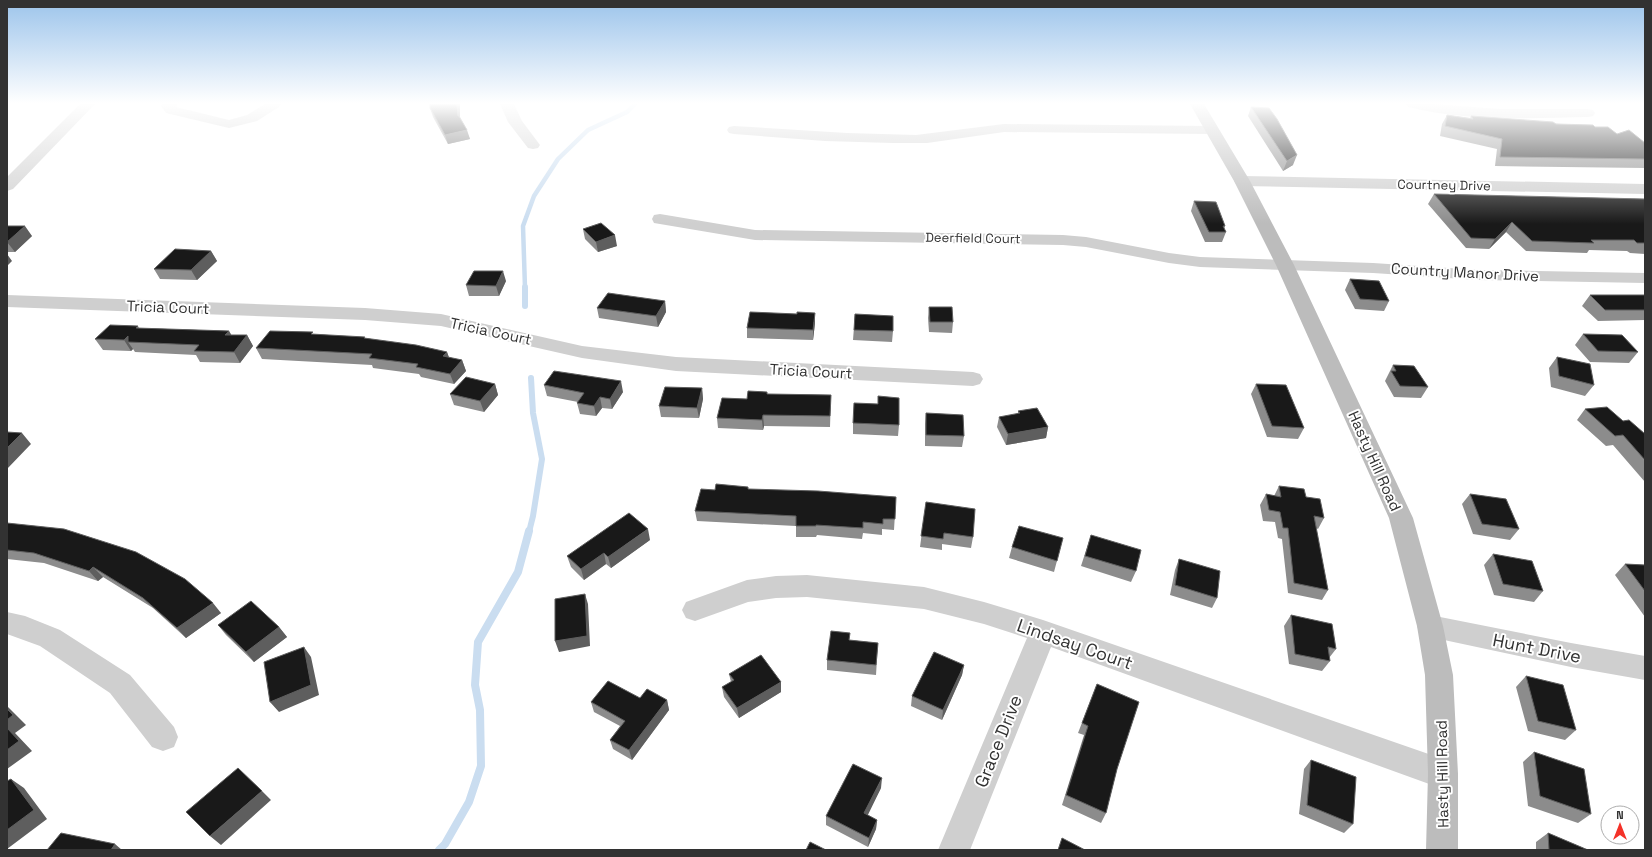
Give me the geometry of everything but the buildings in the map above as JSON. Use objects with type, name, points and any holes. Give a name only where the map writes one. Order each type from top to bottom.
[{"type":"street","points":[[7,186],[48,144]]},
{"type":"street","name":"Hasty Hill Road","points":[[1220,144],[1242,181],[1285,266],[1401,518],[1430,626],[1439,675],[1443,774],[1442,850]]},
{"type":"street","name":"Courtney Drive","points":[[1242,181],[1645,189]]},
{"type":"street","name":"Deerfield Court","points":[[660,219],[755,235],[1063,240],[1086,242],[1169,258],[1200,262],[1285,266]]},
{"type":"street","name":"Country Manor Drive","points":[[1285,266],[1373,268],[1479,275],[1645,278]]},
{"type":"street","name":"Tricia Court","points":[[7,301],[365,314],[441,320],[582,352],[676,364],[972,379]]},
{"type":"street","name":"Lindsay Court","points":[[695,610],[747,591],[776,586],[807,586],[868,591],[924,598],[984,613],[1043,632],[1443,774]]},
{"type":"street","points":[[7,623],[25,628],[50,638],[120,684],[163,737]]},
{"type":"street","name":"Hunt Drive","points":[[1430,626],[1571,655],[1645,668]]},
{"type":"street","name":"Grace Drive","points":[[954,850],[1043,632]]},
{"type":"waterway","points":[[525,288],[523,226],[534,196],[558,159],[574,144]]},
{"type":"waterway","points":[[525,288],[525,306]]},
{"type":"waterway","points":[[529,532],[542,459],[533,413],[531,378]]},
{"type":"waterway","points":[[439,850],[445,844],[469,802],[481,766],[480,710],[475,685],[478,642],[518,572],[529,531]]}]
